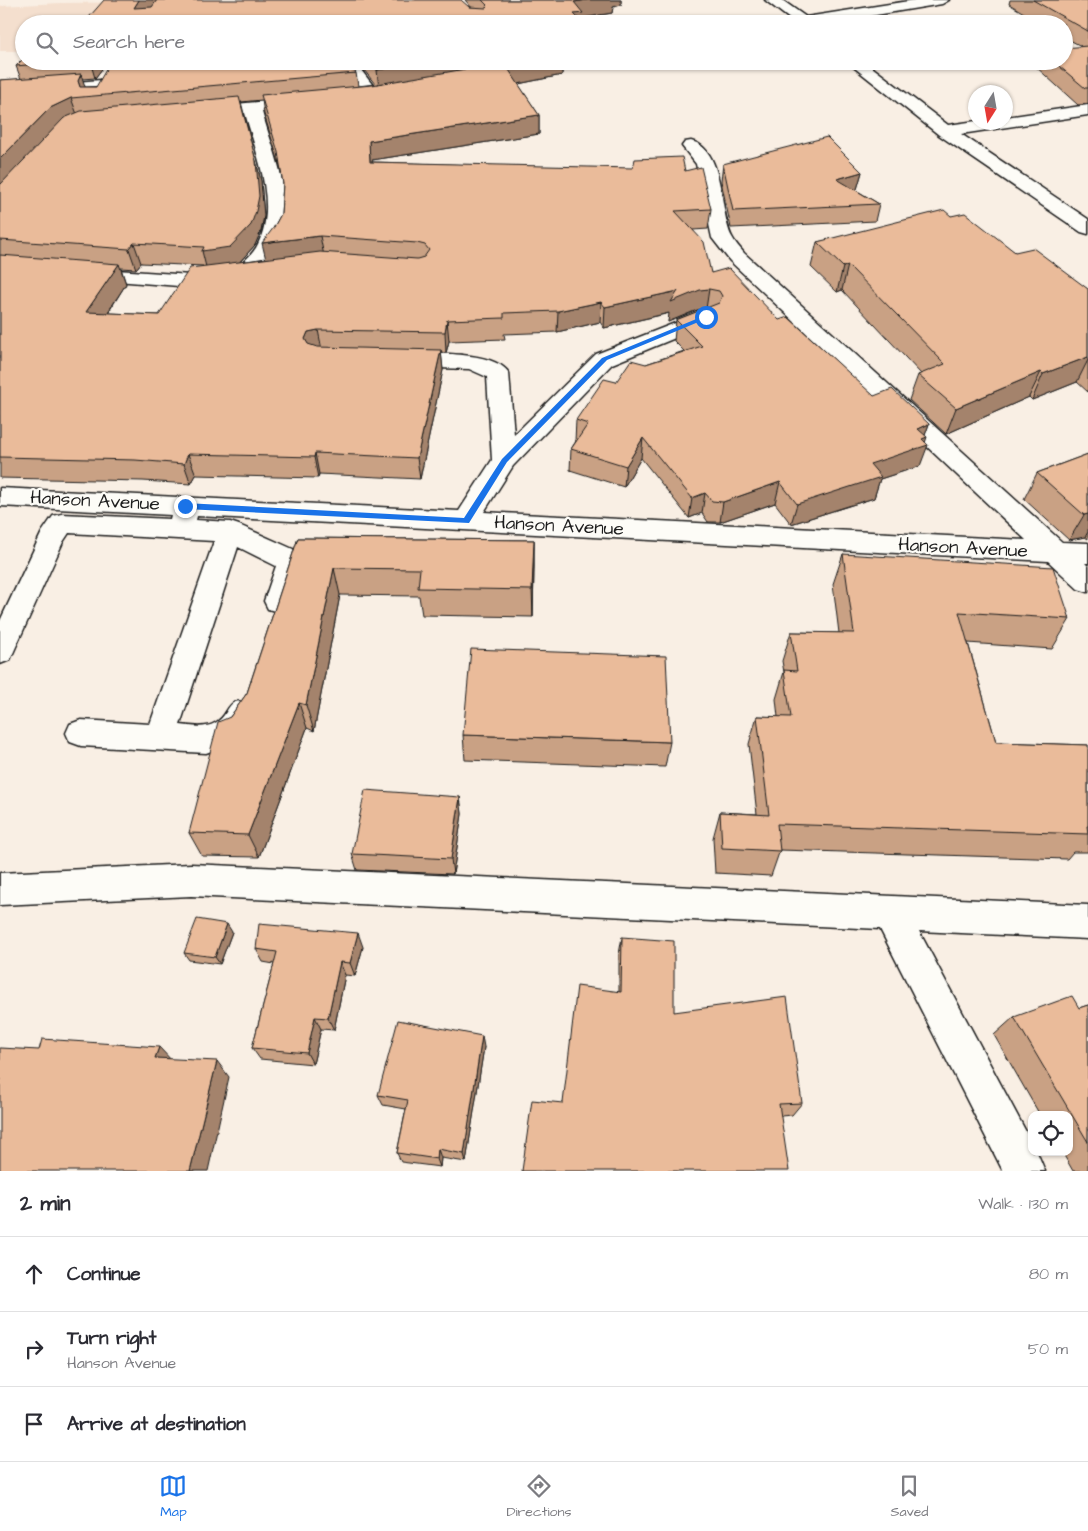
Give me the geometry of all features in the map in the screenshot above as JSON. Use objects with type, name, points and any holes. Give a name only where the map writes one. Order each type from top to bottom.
[{"type":"street","points":[[772,0],[791,15]]},
{"type":"street","points":[[850,15],[942,0]]},
{"type":"street","points":[[0,93],[98,92],[112,70]]},
{"type":"street","points":[[353,70],[374,97]]},
{"type":"street","points":[[866,70],[945,131],[1088,228]]},
{"type":"street","points":[[356,99],[394,94]]},
{"type":"street","points":[[193,113],[318,102]]},
{"type":"street","points":[[244,273],[268,245],[277,201],[252,107]]},
{"type":"street","points":[[945,131],[1088,110]]},
{"type":"street","points":[[691,146],[704,163],[722,238],[738,257],[1088,582]]},
{"type":"street","points":[[1063,212],[1088,207]]},
{"type":"street","points":[[68,273],[191,282],[271,270]]},
{"type":"street","points":[[466,521],[504,460],[604,359],[706,317]]},
{"type":"street","points":[[382,360],[472,362],[498,373],[504,460]]},
{"type":"street","name":"Hanson Avenue","points":[[0,496],[184,518],[466,521],[1057,553],[1088,553]]},
{"type":"street","points":[[0,652],[62,522],[184,518],[230,532],[284,556],[290,565],[269,628]]},
{"type":"street","points":[[161,736],[230,532]]},
{"type":"street","points":[[82,733],[206,740],[228,732],[240,718],[248,691]]},
{"type":"street","points":[[0,889],[191,880],[1088,922]]},
{"type":"street","points":[[890,912],[1025,1171]]},
{"type":"shaded area","points":[[152,2],[143,15],[15,15],[15,51],[0,51],[0,6]]},
{"type":"building","points":[[104,0],[139,0],[134,8],[152,7],[157,0],[461,0],[469,7],[486,8],[488,6],[482,0],[587,0],[574,2],[583,13],[575,15],[91,15]]},
{"type":"building","points":[[1033,0],[1088,0],[1088,31],[1073,23],[1073,15],[1060,15]]},
{"type":"building","points":[[1088,46],[1088,88],[1085,88],[1064,70],[1073,70],[1073,47]]},
{"type":"building","points":[[106,70],[354,70],[356,73],[71,98],[50,108],[0,159],[0,80],[81,74],[78,81],[80,87],[96,87]]},
{"type":"building","points":[[460,70],[509,70],[539,115],[369,141],[370,162],[633,168],[635,159],[682,157],[685,171],[701,167],[711,209],[675,211],[704,242],[711,273],[729,268],[779,320],[788,317],[874,396],[892,389],[929,424],[918,429],[927,437],[922,439],[928,445],[870,464],[881,477],[797,504],[780,482],[723,502],[712,501],[705,493],[692,498],[643,438],[626,466],[571,449],[588,424],[576,420],[604,379],[616,382],[631,360],[646,364],[702,346],[676,320],[719,303],[722,296],[719,291],[709,289],[700,290],[671,302],[678,291],[605,307],[601,302],[558,311],[504,313],[504,318],[447,320],[445,332],[318,330],[308,332],[305,339],[308,344],[317,347],[441,350],[417,458],[315,453],[314,457],[188,454],[184,464],[135,460],[0,457],[0,255],[119,264],[86,312],[159,315],[190,268],[320,252],[417,259],[424,257],[429,250],[425,245],[417,243],[320,236],[262,243],[281,214],[283,184],[278,152],[261,95],[372,85]]},
{"type":"building","points":[[239,97],[256,161],[259,196],[251,225],[230,247],[202,251],[204,247],[134,243],[129,249],[0,240],[0,185],[64,118],[81,111]]},
{"type":"building","points":[[827,137],[862,172],[837,179],[879,204],[733,211],[723,164]]},
{"type":"building","points":[[944,210],[951,216],[965,213],[1015,252],[1033,248],[1088,289],[1088,357],[1043,374],[1041,372],[956,408],[918,375],[945,364],[848,265],[843,267],[817,242]]},
{"type":"building","points":[[1088,454],[1088,514],[1084,515],[1037,473]]},
{"type":"building","points":[[298,538],[534,540],[532,590],[418,588],[420,569],[334,568],[306,705],[299,703],[248,835],[189,833],[218,722],[230,717],[247,693]]},
{"type":"building","points":[[843,554],[1053,567],[1070,619],[959,612],[996,742],[1088,745],[1088,834],[777,824],[780,851],[722,848],[720,812],[769,815],[757,716],[791,717],[784,670],[797,671],[791,632],[854,633]]},
{"type":"building","points":[[471,649],[666,656],[670,742],[463,735]]},
{"type":"building","points":[[365,790],[460,797],[451,859],[352,854]]},
{"type":"building","points":[[197,919],[227,924],[215,957],[184,953]]},
{"type":"building","points":[[259,924],[358,933],[350,963],[340,962],[328,1018],[315,1017],[307,1053],[252,1048],[277,952],[256,949]]},
{"type":"building","points":[[622,937],[674,941],[674,1012],[787,997],[802,1103],[779,1104],[789,1171],[522,1171],[532,1100],[563,1103],[577,986],[621,992]]},
{"type":"building","points":[[1072,996],[1079,1008],[1088,1005],[1088,1142],[1073,1117],[1073,1111],[1070,1111],[1014,1017]]},
{"type":"building","points":[[398,1020],[482,1036],[464,1154],[438,1149],[437,1159],[397,1153],[408,1100],[378,1095]]},
{"type":"building","points":[[42,1039],[159,1047],[155,1058],[217,1061],[190,1171],[0,1171],[0,1048],[39,1050]]},
{"type":"route","points":[[185,506],[466,521],[504,460],[604,359],[706,317]]}]
